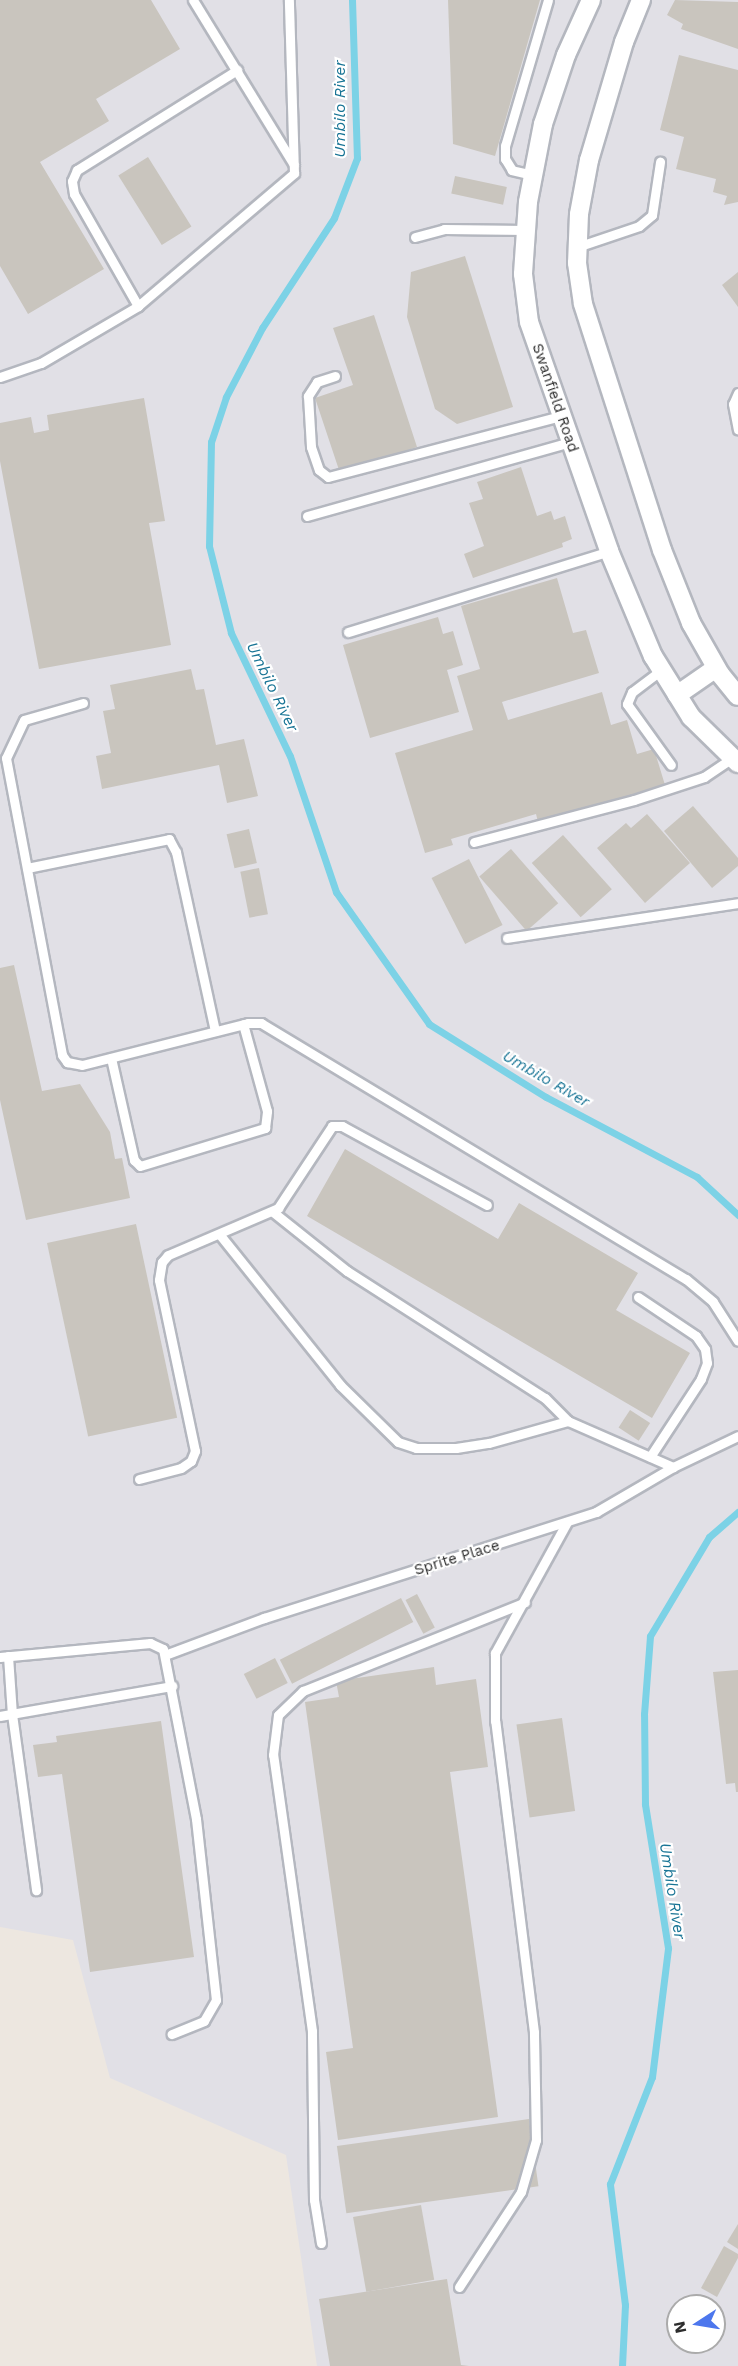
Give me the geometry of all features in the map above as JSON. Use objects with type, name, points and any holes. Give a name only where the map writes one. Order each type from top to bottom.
[{"type":"street","name":"Swanfield Road","points":[[591,0],[566,55],[543,124],[533,175],[523,274],[529,322],[609,551],[660,671],[691,717],[735,761]]},
{"type":"street","points":[[641,0],[624,42],[589,160],[577,247],[583,304],[626,444],[670,571],[691,623],[716,668],[738,696]]},
{"type":"street","points":[[677,695],[716,668]]},
{"type":"lane","points":[[193,0],[296,167]]},
{"type":"lane","points":[[0,377],[41,363],[138,306],[289,180],[296,167],[290,0]]},
{"type":"lane","points":[[533,175],[512,170],[506,159],[505,146],[548,0]]},
{"type":"lane","points":[[138,306],[74,194],[72,181],[77,171],[237,70]]},
{"type":"lane","points":[[577,247],[639,226],[652,215],[660,162]]},
{"type":"lane","points":[[415,237],[444,229],[526,230]]},
{"type":"lane","points":[[334,376],[317,382],[308,396],[311,447],[319,470],[328,477],[561,416]]},
{"type":"lane","points":[[738,393],[733,404],[738,430]]},
{"type":"lane","points":[[307,516],[570,441]]},
{"type":"lane","points":[[348,632],[609,551]]},
{"type":"lane","points":[[660,671],[632,692],[627,704],[671,765]]},
{"type":"lane","points":[[83,703],[24,720],[9,746],[7,773],[62,1055],[74,1065],[111,1058],[243,1024],[261,1023],[506,1174],[656,1259],[713,1302],[738,1341]]},
{"type":"lane","points":[[474,842],[634,800],[704,777],[735,761]]},
{"type":"lane","points":[[27,868],[169,839],[176,852],[215,1031]]},
{"type":"lane","points":[[507,938],[738,903]]},
{"type":"lane","points":[[111,1058],[134,1160],[140,1166],[265,1128],[267,1112],[243,1024]]},
{"type":"lane","points":[[139,1479],[181,1468],[191,1461],[195,1451],[159,1280],[162,1262],[177,1250],[220,1235],[273,1212],[286,1199],[327,1130],[337,1126],[487,1205]]},
{"type":"lane","points":[[273,1212],[347,1271],[545,1398],[568,1421],[673,1467]]},
{"type":"lane","points":[[220,1235],[340,1385],[398,1442],[416,1448],[456,1448],[489,1443],[568,1421]]},
{"type":"lane","points":[[638,1297],[696,1336],[705,1349],[707,1363],[701,1379],[650,1457]]},
{"type":"lane","name":"Sprite Place","points":[[165,1654],[264,1618],[567,1522],[620,1500],[673,1467],[738,1436]]},
{"type":"lane","points":[[459,2287],[521,2192],[536,2140],[534,2032],[494,1682],[495,1653],[504,1631],[525,1602],[567,1522]]},
{"type":"lane","points":[[321,2243],[314,2200],[312,2031],[273,1755],[278,1715],[303,1691],[525,1602]]},
{"type":"lane","points":[[36,1890],[4,1657],[150,1643],[165,1654],[172,1686],[196,1819],[216,2000],[204,2021],[172,2034]]},
{"type":"lane","points":[[0,1716],[172,1686]]},
{"type":"shaded area","points":[[0,0],[738,0],[738,2366],[317,2366],[286,2155],[110,2078],[73,1940],[0,1927]]},
{"type":"building","points":[[0,0],[151,0],[180,49],[96,99],[109,121],[40,162],[104,269],[28,314],[0,266]]},
{"type":"building","points":[[448,0],[540,0],[495,156],[453,144]]},
{"type":"building","points":[[675,0],[738,2],[738,49],[681,29],[683,24],[667,15]]},
{"type":"building","points":[[679,55],[738,70],[738,202],[724,205],[727,196],[713,192],[716,179],[676,169],[684,137],[660,130]]},
{"type":"building","points":[[148,157],[191,227],[162,245],[118,176]]},
{"type":"building","points":[[455,176],[507,187],[503,205],[451,194]]},
{"type":"building","points":[[465,256],[513,407],[457,424],[435,409],[407,317],[411,272]]},
{"type":"building","points":[[738,272],[738,307],[722,285]]},
{"type":"building","points":[[374,315],[417,447],[340,473],[315,398],[353,385],[333,328]]},
{"type":"building","points":[[144,398],[165,521],[149,523],[171,645],[39,669],[0,461],[0,423],[31,417],[34,433],[49,430],[47,415]]},
{"type":"building","points":[[521,467],[537,516],[551,511],[554,520],[565,516],[572,539],[562,543],[563,547],[473,578],[464,554],[484,546],[469,503],[483,499],[477,482]]},
{"type":"building","points":[[557,578],[573,633],[586,630],[599,673],[502,702],[508,720],[602,692],[611,725],[627,720],[637,754],[654,749],[665,785],[538,822],[536,814],[451,839],[453,845],[425,853],[395,753],[473,730],[457,676],[480,669],[461,606]]},
{"type":"building","points":[[438,617],[443,634],[453,631],[463,665],[447,670],[459,712],[370,738],[343,645]]},
{"type":"building","points":[[191,669],[196,690],[204,689],[216,745],[244,739],[258,796],[227,803],[219,765],[102,789],[96,756],[111,753],[103,711],[115,709],[110,685]]},
{"type":"building","points":[[693,806],[738,858],[738,866],[712,888],[664,831]]},
{"type":"building","points":[[647,814],[690,863],[645,903],[597,848],[626,823],[631,828]]},
{"type":"building","points":[[249,829],[257,863],[234,868],[227,834]]},
{"type":"building","points":[[563,835],[612,889],[581,917],[532,863]]},
{"type":"building","points":[[511,849],[558,903],[527,931],[479,877]]},
{"type":"building","points":[[469,859],[503,925],[465,944],[432,878]]},
{"type":"building","points":[[259,868],[268,914],[249,918],[240,872]]},
{"type":"building","points":[[14,965],[42,1091],[80,1084],[110,1132],[115,1159],[122,1158],[130,1198],[26,1220],[0,1100],[0,968]]},
{"type":"building","points":[[345,1149],[498,1239],[519,1203],[638,1273],[616,1310],[690,1353],[652,1418],[307,1216]]},
{"type":"building","points":[[136,1224],[177,1418],[88,1437],[47,1243]]},
{"type":"building","points":[[630,1410],[650,1423],[639,1441],[619,1428]]},
{"type":"building","points":[[417,1594],[435,1628],[423,1634],[406,1600]]},
{"type":"building","points":[[401,1598],[413,1622],[292,1684],[280,1660]]},
{"type":"building","points":[[275,1658],[288,1683],[257,1699],[244,1674]]},
{"type":"building","points":[[434,1667],[436,1685],[476,1679],[488,1767],[450,1772],[498,2117],[338,2140],[326,2052],[353,2048],[305,1702],[339,1697],[336,1681]]},
{"type":"building","points":[[738,1670],[738,1792],[736,1792],[735,1783],[726,1784],[713,1672]]},
{"type":"building","points":[[562,1718],[575,1811],[530,1817],[516,1724]]},
{"type":"building","points":[[161,1721],[194,1957],[90,1972],[62,1774],[38,1777],[33,1745],[57,1742],[56,1736]]},
{"type":"building","points":[[529,2119],[538,2186],[346,2213],[337,2146]]},
{"type":"building","points":[[421,2205],[434,2280],[366,2292],[353,2217]]},
{"type":"building","points":[[738,2224],[738,2249],[727,2242]]},
{"type":"building","points":[[724,2246],[738,2254],[719,2294],[712,2294],[701,2288]]},
{"type":"building","points":[[447,2279],[461,2365],[469,2366],[330,2366],[319,2299]]},
{"type":"waterway","name":"Umbilo River","points":[[352,0],[357,158],[334,218],[262,328],[226,397],[211,442],[209,546],[231,633],[290,756],[336,892],[429,1024],[546,1097],[697,1177],[738,1215]]},
{"type":"waterway","name":"Umbilo River","points":[[622,2366],[625,2305],[610,2184],[652,2077],[668,1948],[645,1804],[644,1714],[650,1636],[709,1537],[738,1512]]}]
